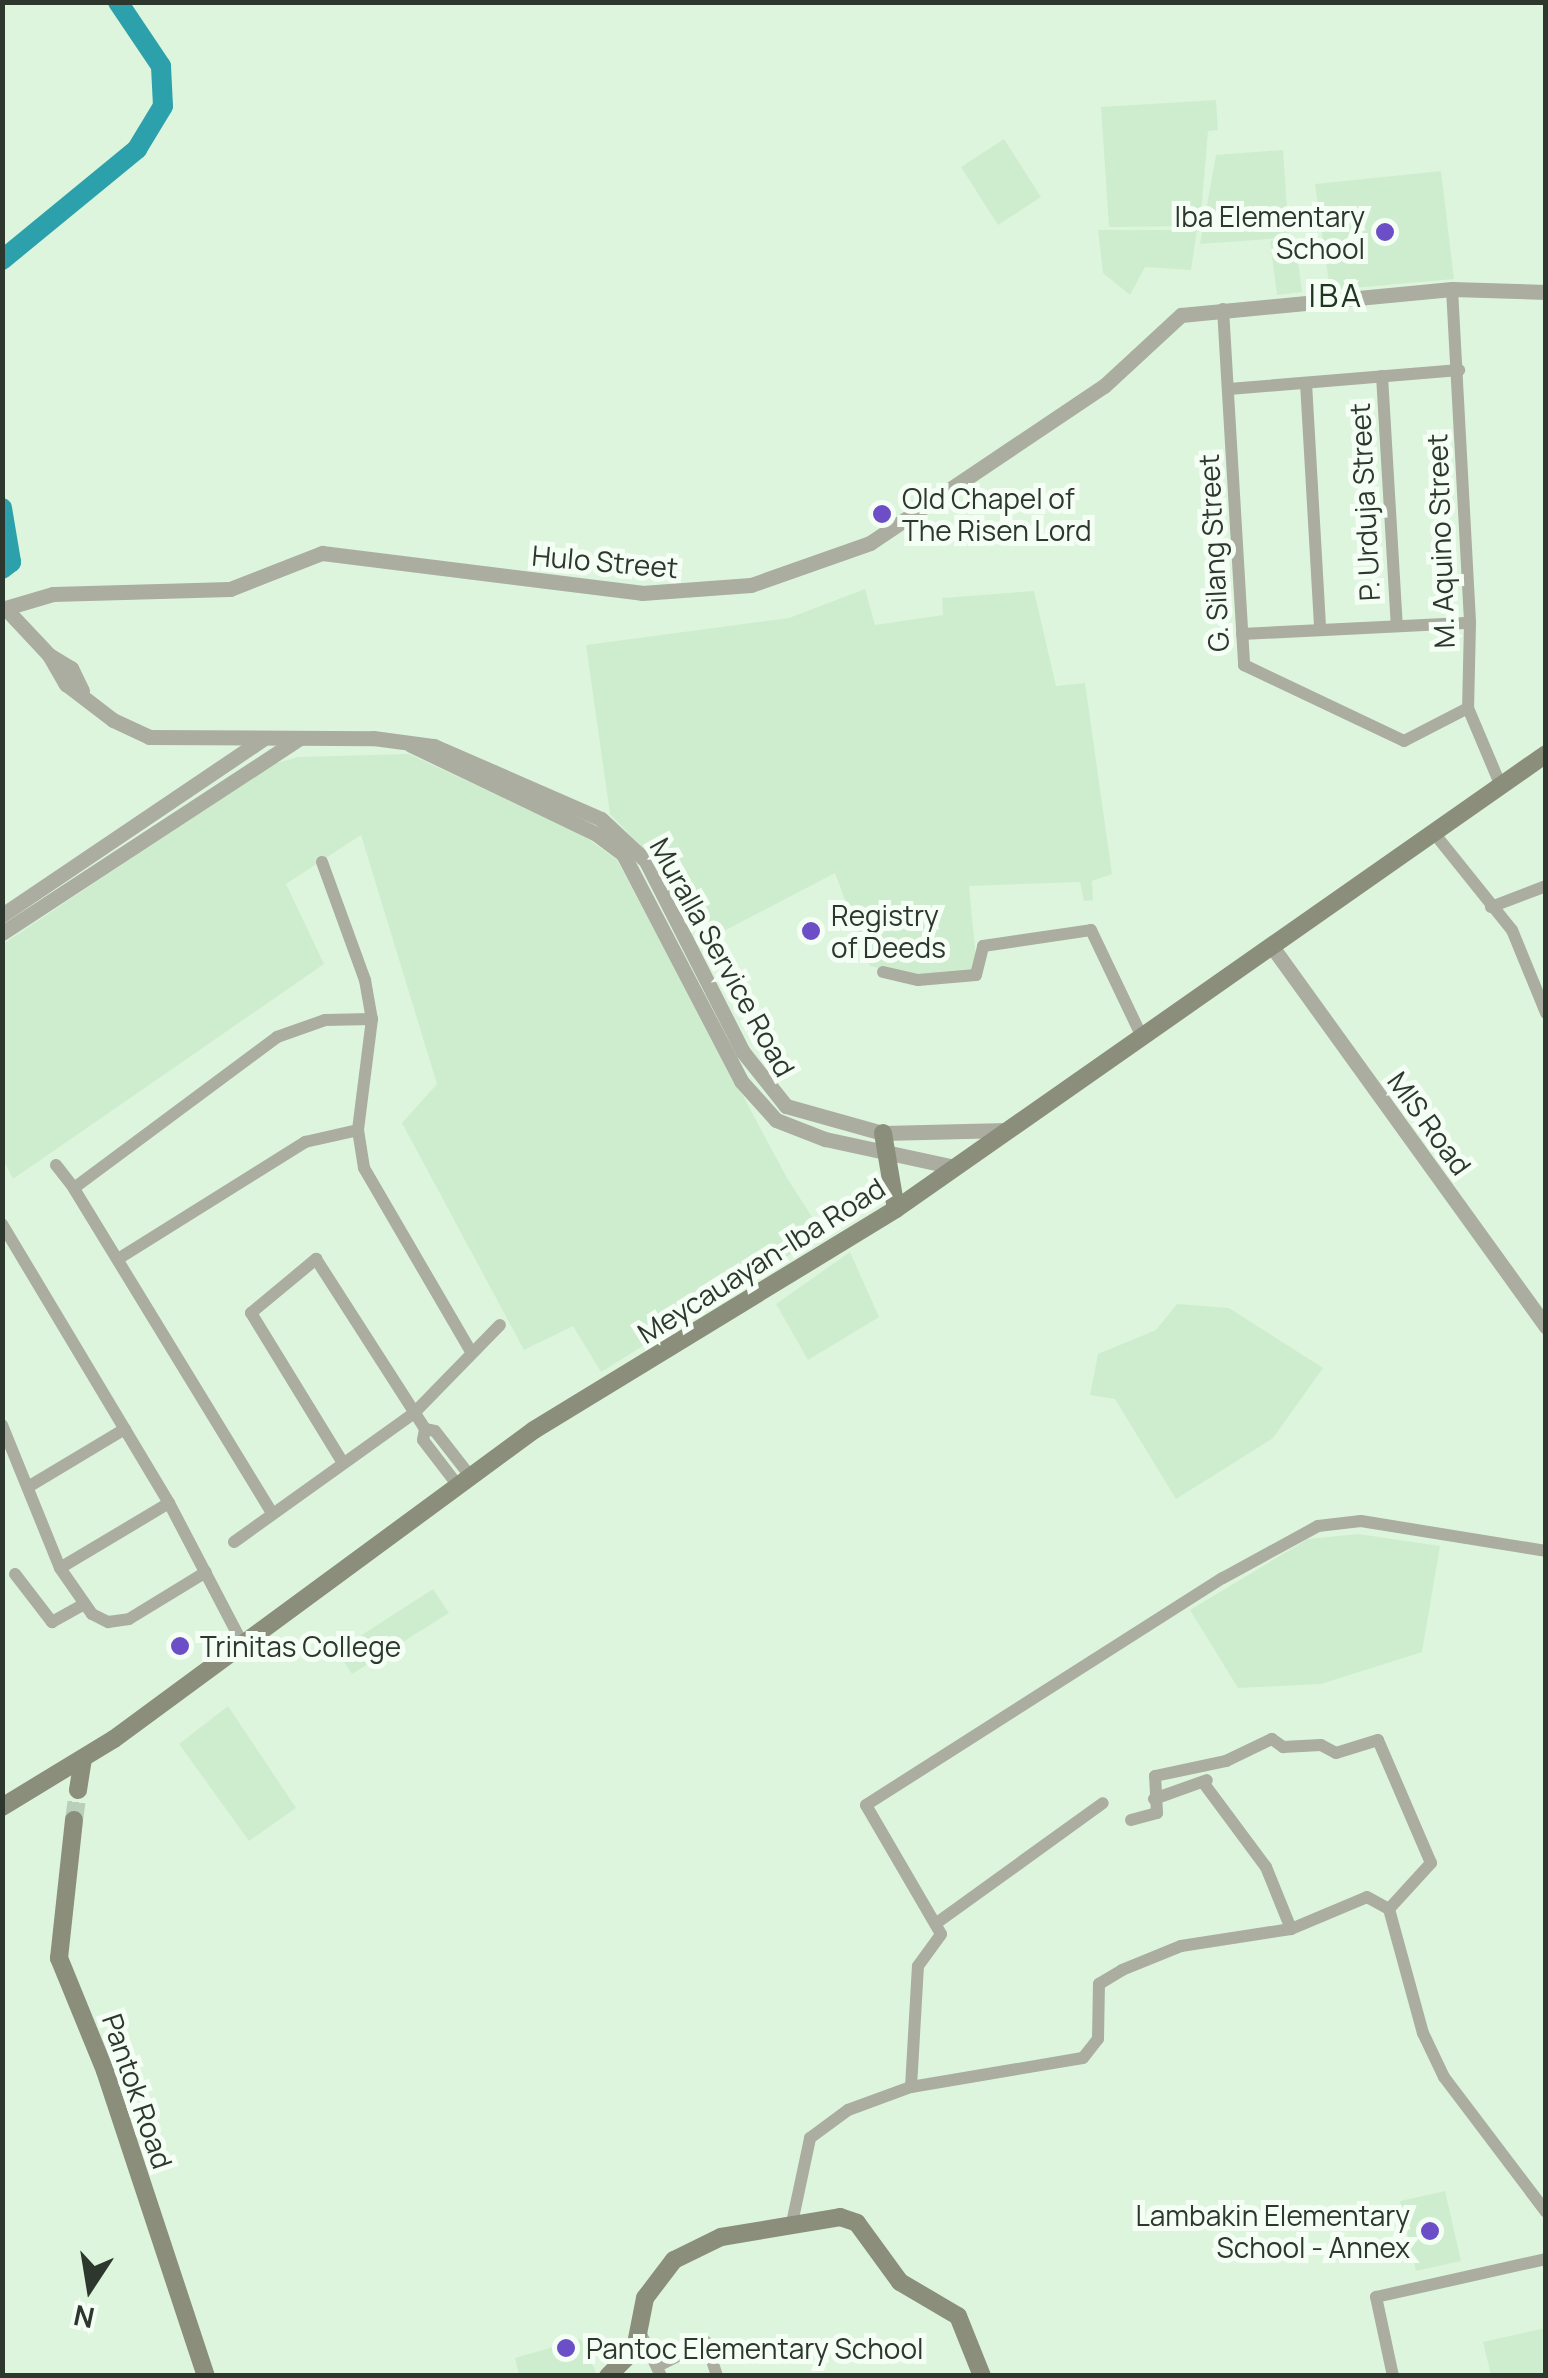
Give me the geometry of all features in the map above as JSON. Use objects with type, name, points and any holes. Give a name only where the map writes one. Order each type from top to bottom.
[{"type":"main road","name":"Meycauayan-Iba Road","points":[[2,1807],[83,1760],[534,1430],[896,1208],[1546,754]]},
{"type":"main road","points":[[885,1142],[896,1208]]},
{"type":"main road","points":[[78,1790],[83,1760]]},
{"type":"main road","name":"Pantok Road","points":[[74,1820],[59,1958],[105,2071],[206,2376]]},
{"type":"main road","points":[[608,2376],[642,2336],[646,2298],[674,2260],[706,2242],[840,2216],[856,2223],[900,2282],[958,2316],[982,2376]]},
{"type":"street","name":"Hulo Street","points":[[3,608],[53,594],[211,593],[322,554],[642,594],[751,585],[870,543],[1117,377],[1173,319],[1223,309],[1452,288],[1546,292]]},
{"type":"street","name":"M. Aquino Street","points":[[1452,288],[1470,623],[1468,708],[1501,786]]},
{"type":"street","name":"G. Silang Street","points":[[1223,309],[1244,665],[1404,741],[1468,708]]},
{"type":"street","points":[[1229,389],[1458,370]]},
{"type":"street","name":"P. Urduja Street","points":[[1382,376],[1397,625]]},
{"type":"street","points":[[1306,383],[1320,629]]},
{"type":"street","name":"Muralla Service Road","points":[[3,608],[49,655],[66,684],[82,690],[132,732],[220,740],[302,737],[434,746],[617,829],[646,861],[743,1052],[773,1096],[800,1114],[955,1167]]},
{"type":"street","points":[[1242,634],[1470,623]]},
{"type":"street","points":[[2,915],[56,890],[217,794],[302,737]]},
{"type":"street","points":[[2,933],[263,739]]},
{"type":"street","points":[[220,740],[224,766]]},
{"type":"street","points":[[206,778],[217,794]]},
{"type":"street","points":[[1434,833],[1518,941],[1546,1014]]},
{"type":"street","points":[[322,862],[365,980],[372,1019],[358,1130],[364,1168],[471,1352]]},
{"type":"street","points":[[1492,907],[1546,886]]},
{"type":"street","points":[[883,972],[918,980],[976,975],[983,946],[1092,930],[1143,1039]]},
{"type":"street","name":"MIS Road","points":[[1272,948],[1546,1327]]},
{"type":"street","points":[[74,1188],[277,1037],[324,1020],[372,1019]]},
{"type":"street","points":[[118,1259],[304,1142],[358,1130]]},
{"type":"street","name":"Muralla Service Road","points":[[885,1142],[1012,1130]]},
{"type":"street","points":[[56,1165],[74,1188],[272,1513]]},
{"type":"street","points":[[2,1224],[169,1502],[241,1641]]},
{"type":"street","points":[[343,1462],[251,1313],[316,1259],[414,1414],[425,1429],[435,1431],[445,1456],[465,1482]]},
{"type":"street","points":[[234,1542],[414,1414],[500,1326]]},
{"type":"street","points":[[2,1425],[60,1568],[84,1604],[108,1622],[130,1619],[206,1572]]},
{"type":"street","points":[[28,1487],[125,1429]]},
{"type":"street","points":[[60,1568],[169,1502]]},
{"type":"street","points":[[912,2087],[918,1966],[940,1938],[938,1922],[866,1806],[1223,1578],[1318,1526],[1342,1520],[1546,1551]]},
{"type":"street","points":[[15,1574],[52,1622],[84,1604]]},
{"type":"street","points":[[1130,1820],[1154,1816],[1155,1776],[1213,1764],[1272,1739],[1283,1747],[1321,1744],[1336,1753],[1378,1740],[1431,1863],[1389,1909]]},
{"type":"street","points":[[1206,1785],[1213,1764]]},
{"type":"street","points":[[1154,1799],[1206,1785]]},
{"type":"street","points":[[1206,1785],[1266,1867],[1291,1928]]},
{"type":"street","points":[[938,1922],[1103,1804]]},
{"type":"street","points":[[792,2223],[810,2138],[863,2102],[912,2087],[1084,2058],[1097,2046],[1099,1984],[1181,1946],[1291,1928],[1359,1898],[1389,1909]]},
{"type":"street","points":[[1389,1909],[1423,2033],[1444,2077],[1546,2212]]},
{"type":"street","points":[[1393,2376],[1376,2298],[1546,2258]]},
{"type":"street","points":[[642,2336],[660,2371],[706,2342],[717,2376]]},
{"type":"shaded area","points":[[1216,100],[1218,130],[1208,131],[1200,226],[1109,227],[1101,107]]},
{"type":"shaded area","points":[[1004,139],[1041,197],[998,225],[961,167]]},
{"type":"shaded area","points":[[1283,150],[1289,238],[1295,238],[1302,292],[1277,295],[1270,241],[1284,238],[1200,244],[1216,155]]},
{"type":"shaded area","name":"Iba Elementary School","points":[[1441,171],[1454,279],[1330,290],[1315,184]]},
{"type":"shaded area","points":[[1098,230],[1197,230],[1191,270],[1145,267],[1130,295],[1103,273]]},
{"type":"shaded area","points":[[865,589],[875,625],[943,615],[942,598],[1034,591],[1056,686],[1085,683],[1112,874],[1092,881],[1093,900],[1084,901],[1080,882],[969,886],[977,969],[917,978],[870,966],[835,873],[701,943],[666,872],[610,814],[586,645],[789,618]]},
{"type":"shaded area","points":[[409,754],[583,835],[617,860],[787,1178],[823,1234],[601,1372],[573,1326],[524,1350],[402,1123],[437,1084],[361,835],[286,884],[324,964],[13,1179],[3,1159],[3,944],[273,764],[298,757]]},
{"type":"shaded area","points":[[850,1252],[879,1317],[808,1360],[776,1304]]},
{"type":"shaded area","points":[[1177,1304],[1229,1308],[1323,1368],[1273,1438],[1176,1499],[1115,1399],[1090,1395],[1098,1354],[1156,1330]]},
{"type":"shaded area","points":[[1358,1534],[1440,1546],[1422,1652],[1321,1684],[1238,1688],[1190,1610],[1308,1539]]},
{"type":"shaded area","points":[[433,1589],[449,1613],[352,1674],[337,1651]]},
{"type":"shaded area","points":[[228,1706],[296,1808],[249,1841],[179,1744]]},
{"type":"shaded area","name":"Lambakin Elementary School - Annex","points":[[1445,2191],[1461,2261],[1416,2271],[1400,2201]]},
{"type":"shaded area","points":[[1545,2328],[1545,2375],[1491,2375],[1483,2342]]},
{"type":"shaded area","name":"Pantoc Elementary School","points":[[581,2339],[597,2375],[519,2375],[515,2358]]},
{"type":"waterway","points":[[2,260],[137,149],[163,106],[161,66],[118,2]]},
{"type":"waterway","points":[[2,508],[11,562],[2,569]]},
{"type":"tunnel","points":[[74,1820],[78,1790]]},
{"type":"place","name":"Iba Elementary School","points":[[1385,232]]},
{"type":"place","name":"Old Chapel of The Risen Lord","points":[[882,514]]},
{"type":"place","name":"Registry of Deeds","points":[[811,931]]},
{"type":"place","name":"Trinitas College","points":[[180,1646]]},
{"type":"place","name":"Lambakin Elementary School - Annex","points":[[1430,2231]]},
{"type":"place","name":"Pantoc Elementary School","points":[[566,2348]]},
{"type":"district","name":"IBA","points":[[1336,295]]}]
